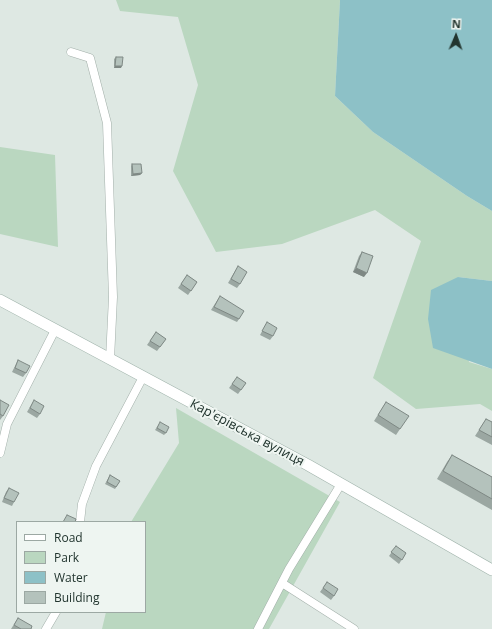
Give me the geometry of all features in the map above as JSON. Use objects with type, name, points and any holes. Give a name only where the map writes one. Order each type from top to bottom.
[{"type":"street","points":[[71,52],[90,58],[107,123],[113,297],[110,360]]},
{"type":"street","name":"Кар'єрівська вулиця","points":[[0,300],[341,484],[492,570]]},
{"type":"street","points":[[0,454],[7,424],[55,330]]},
{"type":"street","points":[[80,521],[82,504],[96,466],[143,377]]},
{"type":"street","points":[[258,629],[282,583],[341,484]]},
{"type":"street","points":[[282,583],[354,629]]},
{"type":"street","points":[[46,629],[55,613]]},
{"type":"green space","points":[[116,0],[340,0],[335,96],[373,132],[467,196],[492,211],[492,281],[458,277],[469,362],[492,369],[492,411],[480,404],[416,409],[373,378],[421,241],[375,210],[282,244],[216,252],[173,171],[198,85],[178,17],[120,11]]},
{"type":"green space","points":[[0,147],[55,155],[58,247],[0,234]]},
{"type":"green space","points":[[176,408],[340,502],[269,629],[102,629],[106,613],[146,613],[146,521],[132,521],[179,443]]},
{"type":"water","points":[[340,0],[492,0],[492,211],[467,196],[373,132],[335,96]]},
{"type":"water","points":[[458,277],[492,281],[492,369],[433,348],[428,319],[431,290]]},
{"type":"building","points":[[116,57],[123,57],[122,66],[115,66]]},
{"type":"building","points":[[132,164],[141,164],[142,173],[133,174]]},
{"type":"building","points":[[362,252],[373,256],[367,273],[356,268]]},
{"type":"building","points":[[238,266],[247,272],[240,284],[231,279]]},
{"type":"building","points":[[187,275],[197,282],[191,291],[181,284]]},
{"type":"building","points":[[220,296],[244,311],[239,319],[214,307]]},
{"type":"building","points":[[267,322],[277,328],[273,336],[262,331]]},
{"type":"building","points":[[156,332],[166,339],[160,347],[150,341]]},
{"type":"building","points":[[18,360],[30,366],[26,373],[15,368]]},
{"type":"building","points":[[237,377],[246,383],[241,390],[232,384]]},
{"type":"building","points":[[0,400],[9,405],[3,416],[0,414]]},
{"type":"building","points":[[34,400],[44,406],[40,414],[30,408]]},
{"type":"building","points":[[386,402],[409,416],[400,429],[378,415]]},
{"type":"building","points":[[486,419],[492,422],[492,437],[479,430]]},
{"type":"building","points":[[160,422],[169,427],[166,433],[157,428]]},
{"type":"building","points":[[452,455],[492,477],[492,499],[443,471]]},
{"type":"building","points":[[110,475],[120,481],[116,487],[107,482]]},
{"type":"building","points":[[9,488],[19,493],[14,502],[4,498]]},
{"type":"building","points":[[67,515],[76,519],[75,521],[64,521]]},
{"type":"building","points":[[396,546],[406,553],[402,560],[391,552]]},
{"type":"building","points":[[327,582],[338,589],[334,596],[323,588]]},
{"type":"building","points":[[18,618],[32,626],[31,629],[21,629],[14,625]]}]
